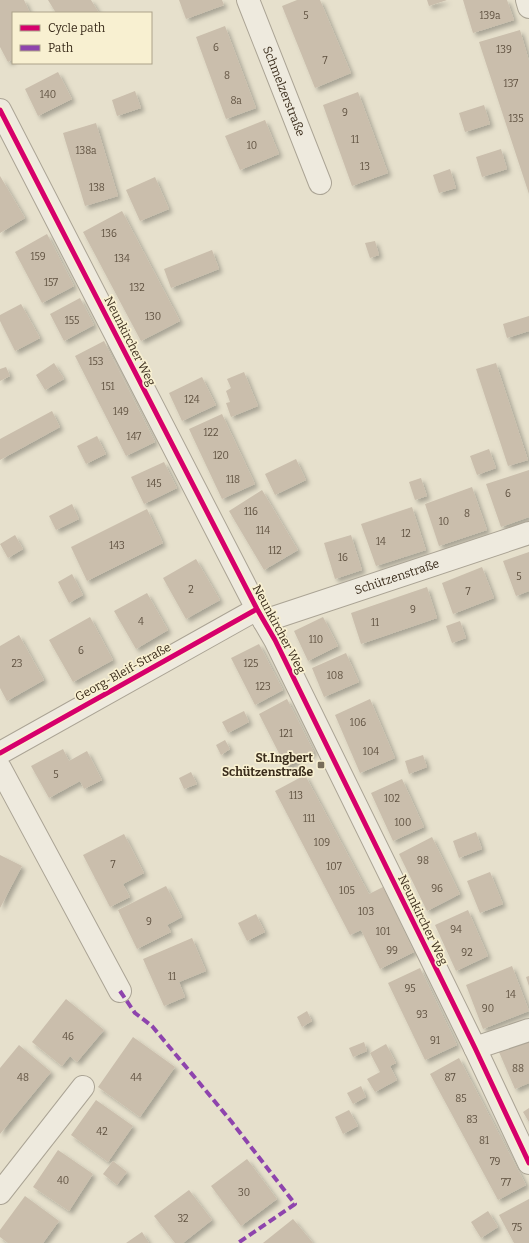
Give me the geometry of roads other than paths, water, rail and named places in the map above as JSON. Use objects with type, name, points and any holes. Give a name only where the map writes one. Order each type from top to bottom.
[{"type":"street","name":"Schmelzerstraße","points":[[248,0],[320,183]]},
{"type":"street","points":[[527,0],[529,7]]},
{"type":"street","name":"Neunkircher Weg","points":[[0,110],[260,615],[275,640],[475,1048],[529,1163]]},
{"type":"street","name":"Schützenstraße","points":[[260,615],[529,533]]},
{"type":"street","name":"Georg-Bleif-Straße","points":[[0,753],[260,615]]},
{"type":"street","points":[[0,768],[120,991]]},
{"type":"street","points":[[475,1048],[529,1030]]},
{"type":"street","points":[[0,1192],[83,1088]]},
{"type":"place","name":"St.Ingbert Schützenstraße","points":[[321,765]]}]
